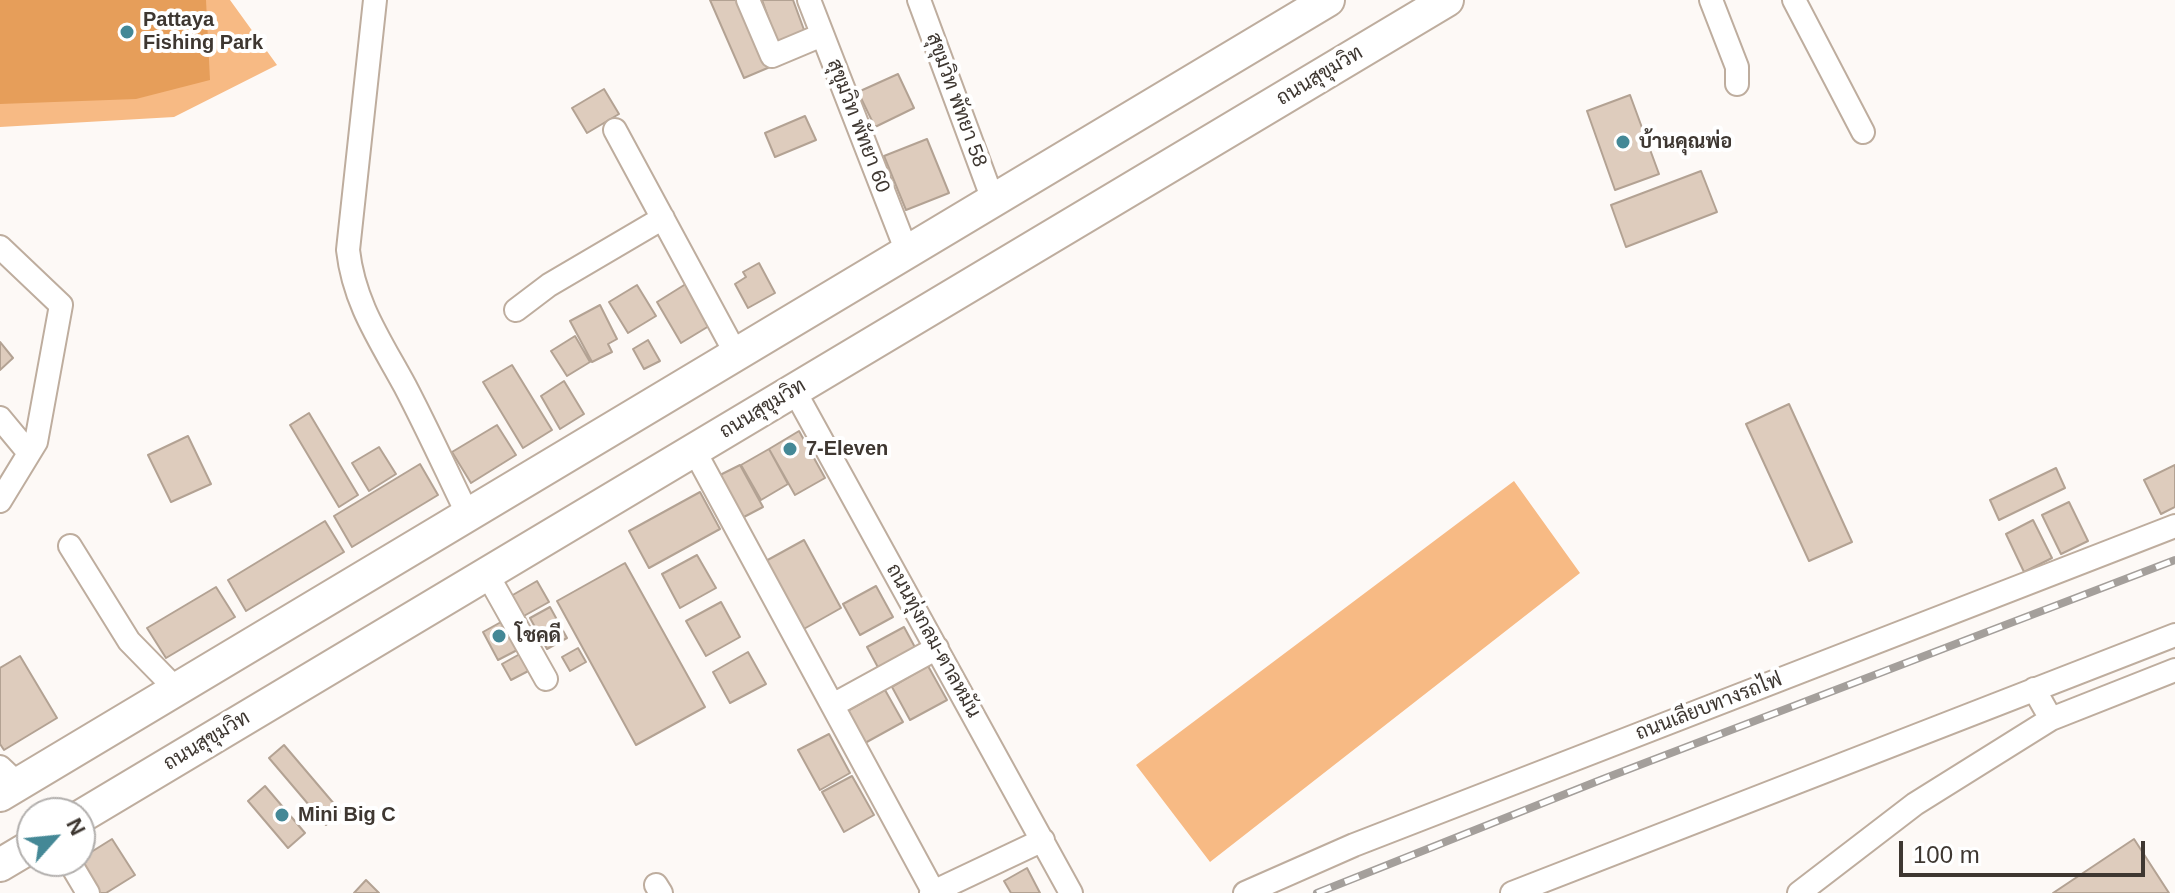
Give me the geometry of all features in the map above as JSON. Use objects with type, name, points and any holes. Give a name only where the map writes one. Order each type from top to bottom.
[{"type":"highway","points":[[6,782],[176,689],[1328,0]]},
{"type":"highway","name":"ถนนสุขุมวิท","points":[[96,807],[1444,1]]},
{"type":"street","points":[[375,0],[350,223],[348,250],[352,283],[367,322],[405,386],[468,515]]},
{"type":"street","points":[[748,0],[772,56],[822,35]]},
{"type":"street","name":"สุขุมวิท พัทยา 60","points":[[809,0],[907,252]]},
{"type":"street","name":"สุขุมวิท พัทยา 58","points":[[919,0],[993,200]]},
{"type":"street","points":[[1711,0],[1737,67],[1737,84]]},
{"type":"street","points":[[1794,0],[1863,132]]},
{"type":"street","points":[[615,130],[736,354]]},
{"type":"street","points":[[516,310],[549,285],[663,218]]},
{"type":"street","points":[[0,247],[61,305],[36,442],[0,501]]},
{"type":"street","name":"ถนนทุ่งกลม-ตาลหมัน","points":[[794,390],[1071,893]]},
{"type":"street","points":[[0,418],[29,453]]},
{"type":"street","points":[[694,450],[932,892],[1043,840]]},
{"type":"street","name":"ถนนเลียบทางรถไฟ","points":[[1245,893],[1354,845],[2175,526]]},
{"type":"street","points":[[70,546],[129,641],[176,689]]},
{"type":"street","points":[[487,574],[546,679]]},
{"type":"street","points":[[1512,893],[2175,635]]},
{"type":"street","points":[[833,705],[937,648]]},
{"type":"street","points":[[1799,893],[1915,804],[2051,719],[2175,670]]},
{"type":"street","points":[[2034,689],[2051,719]]},
{"type":"shaded area","name":"Pattaya Fishing Park","points":[[0,0],[230,0],[277,65],[174,117],[0,127]]},
{"type":"shaded area","name":"Pattaya Fishing Park","points":[[0,0],[206,0],[210,80],[136,99],[0,104]]},
{"type":"shaded area","points":[[1514,481],[1580,573],[1210,862],[1136,765]]},
{"type":"building","points":[[710,0],[741,0],[770,67],[744,78]]},
{"type":"building","points":[[762,0],[793,0],[807,38],[779,48]]},
{"type":"building","points":[[898,74],[914,108],[875,127],[858,92]]},
{"type":"building","points":[[604,89],[619,114],[587,133],[572,108]]},
{"type":"building","name":"บ้านคุณพ่อ","points":[[1630,95],[1659,174],[1615,190],[1587,111]]},
{"type":"building","points":[[805,116],[816,140],[775,157],[765,133]]},
{"type":"building","points":[[927,139],[949,193],[906,210],[884,156]]},
{"type":"building","points":[[1701,171],[1717,212],[1626,247],[1611,205]]},
{"type":"building","points":[[759,263],[775,293],[748,308],[735,284],[746,277],[743,272]]},
{"type":"building","points":[[689,282],[714,323],[681,343],[657,302]]},
{"type":"building","points":[[637,285],[656,316],[628,333],[609,302]]},
{"type":"building","points":[[600,305],[617,339],[608,344],[612,352],[592,362],[570,321]]},
{"type":"building","points":[[575,336],[590,362],[567,376],[551,351]]},
{"type":"building","points":[[648,340],[660,361],[644,369],[633,349]]},
{"type":"building","points":[[0,342],[13,358],[0,370]]},
{"type":"building","points":[[512,365],[552,430],[523,448],[483,382]]},
{"type":"building","points":[[564,381],[584,414],[560,429],[541,396]]},
{"type":"building","points":[[1789,404],[1852,542],[1809,561],[1746,424]]},
{"type":"building","points":[[309,413],[358,495],[339,507],[290,425]]},
{"type":"building","points":[[497,425],[516,455],[471,483],[452,452]]},
{"type":"building","points":[[799,431],[825,478],[795,495],[769,449]]},
{"type":"building","points":[[188,436],[211,484],[171,502],[148,455]]},
{"type":"building","points":[[379,447],[396,474],[369,491],[352,463]]},
{"type":"building","points":[[769,449],[788,484],[761,500],[741,465]]},
{"type":"building","points":[[420,464],[438,495],[352,547],[334,516]]},
{"type":"building","points":[[740,465],[763,507],[742,518],[718,476]]},
{"type":"building","points":[[2175,465],[2175,507],[2161,514],[2144,480]]},
{"type":"building","points":[[2056,468],[2065,488],[1999,520],[1990,500]]},
{"type":"building","points":[[700,492],[720,529],[649,568],[629,531]]},
{"type":"building","points":[[2069,502],[2088,541],[2061,554],[2042,515]]},
{"type":"building","points":[[2033,520],[2052,558],[2024,572],[2006,534]]},
{"type":"building","points":[[325,521],[344,552],[246,611],[228,580]]},
{"type":"building","points":[[804,540],[841,608],[802,630],[764,562]]},
{"type":"building","points":[[697,555],[716,588],[680,608],[662,574]]},
{"type":"building","points":[[625,563],[705,707],[636,745],[557,601]]},
{"type":"building","points":[[537,581],[549,602],[522,617],[511,596]]},
{"type":"building","points":[[876,586],[893,617],[860,635],[843,604]]},
{"type":"building","points":[[216,587],[235,617],[166,658],[147,628]]},
{"type":"building","points":[[501,600],[525,646],[498,660],[483,632],[501,622],[491,604]]},
{"type":"building","points":[[721,602],[740,637],[706,656],[686,621]]},
{"type":"building","points":[[550,607],[567,638],[547,649],[530,618]]},
{"type":"building","points":[[904,627],[917,651],[880,671],[867,647]]},
{"type":"building","points":[[578,648],[586,662],[570,671],[562,657]]},
{"type":"building","points":[[527,650],[536,667],[511,680],[502,664]]},
{"type":"building","points":[[748,652],[766,684],[730,703],[713,672]]},
{"type":"building","points":[[20,656],[57,718],[4,750],[0,744],[0,668]]},
{"type":"building","points":[[928,666],[947,700],[910,720],[892,687]]},
{"type":"building","points":[[885,690],[903,722],[865,743],[848,711]]},
{"type":"building","points":[[829,734],[850,773],[820,790],[798,750]]},
{"type":"building","points":[[284,745],[341,812],[326,825],[269,758]]},
{"type":"building","points":[[852,776],[874,815],[844,832],[822,792]]},
{"type":"building","points":[[265,786],[305,833],[288,848],[248,801]]},
{"type":"building","points":[[112,839],[135,875],[106,893],[94,893],[87,877],[96,877],[96,849]]},
{"type":"building","points":[[2134,839],[2169,893],[2053,893]]},
{"type":"building","points":[[1027,868],[1040,893],[1011,893],[1004,881]]},
{"type":"building","points":[[366,880],[379,893],[354,893]]},
{"type":"railway","points":[[1317,893],[1603,779],[2175,560]]},
{"type":"place","name":"Pattaya Fishing Park","points":[[127,32]]},
{"type":"place","name":"บ้านคุณพ่อ","points":[[1623,142]]},
{"type":"place","name":"7-Eleven","points":[[790,449]]},
{"type":"place","name":"โชคดี","points":[[499,636]]},
{"type":"place","name":"Mini Big C","points":[[282,815]]}]
